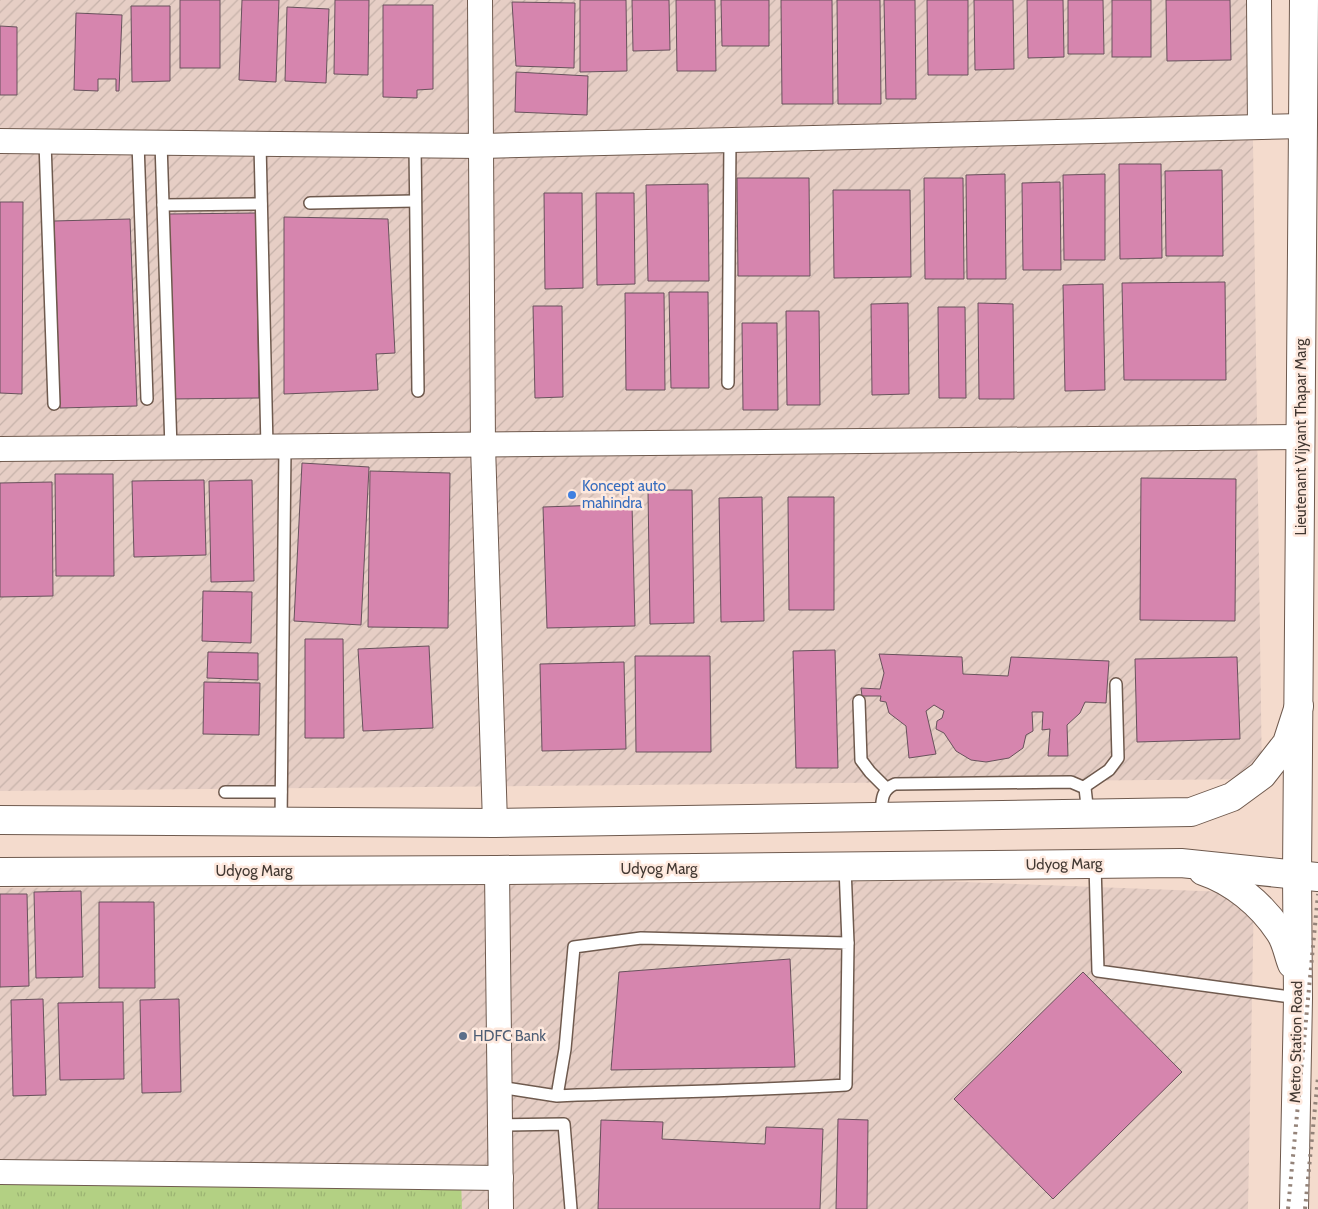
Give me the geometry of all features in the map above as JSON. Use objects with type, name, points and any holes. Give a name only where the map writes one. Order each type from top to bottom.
[{"type":"street","points":[[480,0],[483,446],[495,823]]},
{"type":"street","points":[[1259,0],[1260,127]]},
{"type":"street","name":"Lieutenant Vijyant Thapar Marg","points":[[1304,0],[1299,706],[1308,811],[1307,876]]},
{"type":"street","points":[[0,141],[482,146],[1303,126]]},
{"type":"street","points":[[0,449],[1301,437]]},
{"type":"street","points":[[0,820],[495,823],[1192,812],[1232,797],[1262,775],[1287,743],[1299,706]]},
{"type":"street","points":[[1181,863],[1220,876],[1255,902],[1280,932],[1297,987]]},
{"type":"street","name":"Udyog Marg","points":[[0,872],[497,870],[1181,863],[1307,876]]},
{"type":"street","points":[[497,870],[501,1209]]},
{"type":"street","name":"Metro Station Road","points":[[1294,1209],[1297,987],[1307,876]]},
{"type":"street","points":[[0,1172],[500,1178]]},
{"type":"lane","points":[[728,383],[730,140]]},
{"type":"lane","points":[[45,142],[54,404]]},
{"type":"lane","points":[[138,142],[148,399]]},
{"type":"lane","points":[[161,143],[171,448]]},
{"type":"lane","points":[[260,144],[261,204],[276,447],[281,822]]},
{"type":"lane","points":[[415,146],[418,392]]},
{"type":"lane","points":[[310,203],[415,201]]},
{"type":"lane","points":[[164,205],[261,204]]},
{"type":"lane","points":[[1084,787],[1109,770],[1118,758],[1116,684]]},
{"type":"lane","points":[[859,700],[861,760],[887,789]]},
{"type":"lane","points":[[881,817],[882,798],[887,789],[895,784],[1071,782],[1084,787],[1088,794],[1088,814]]},
{"type":"lane","points":[[225,792],[281,792]]},
{"type":"lane","points":[[1095,864],[1098,971],[1297,987]]},
{"type":"lane","points":[[499,1087],[557,1096],[686,1091],[758,1091],[846,1085],[848,943],[845,867]]},
{"type":"lane","points":[[557,1096],[565,1049],[574,947],[641,938],[848,943]]},
{"type":"lane","points":[[500,1125],[564,1124],[571,1209]]},
{"type":"shaded area","points":[[0,0],[1251,0],[1262,779],[0,791]]},
{"type":"shaded area","points":[[936,881],[1254,893],[1248,1209],[0,1209],[0,888]]},
{"type":"green space","points":[[461,1180],[462,1209],[0,1209],[0,1182]]},
{"type":"building","points":[[180,0],[220,0],[220,68],[180,68]]},
{"type":"building","points":[[242,0],[279,0],[276,82],[239,80]]},
{"type":"building","points":[[335,0],[369,0],[368,75],[334,74]]},
{"type":"building","points":[[580,0],[626,0],[627,71],[580,72]]},
{"type":"building","points":[[632,0],[669,0],[670,50],[633,51]]},
{"type":"building","points":[[676,0],[715,0],[716,71],[677,71]]},
{"type":"building","points":[[721,0],[769,0],[769,46],[722,46]]},
{"type":"building","points":[[781,0],[832,0],[833,104],[782,104]]},
{"type":"building","points":[[837,0],[880,0],[881,104],[838,104]]},
{"type":"building","points":[[884,0],[915,0],[916,99],[886,99]]},
{"type":"building","points":[[927,0],[968,0],[968,75],[928,75]]},
{"type":"building","points":[[974,0],[1013,0],[1014,69],[975,70]]},
{"type":"building","points":[[1027,0],[1063,0],[1064,57],[1028,58]]},
{"type":"building","points":[[1068,0],[1103,0],[1104,54],[1068,54]]},
{"type":"building","points":[[1112,0],[1151,0],[1151,57],[1112,57]]},
{"type":"building","points":[[1166,0],[1230,0],[1231,60],[1167,61]]},
{"type":"building","points":[[512,2],[575,3],[574,68],[516,66]]},
{"type":"building","points":[[383,5],[433,5],[433,89],[417,90],[417,98],[383,97]]},
{"type":"building","points":[[131,6],[170,6],[170,81],[132,82]]},
{"type":"building","points":[[287,7],[329,9],[326,83],[285,81]]},
{"type":"building","points":[[76,13],[122,15],[119,91],[116,91],[116,79],[98,79],[98,91],[74,90]]},
{"type":"building","points":[[0,26],[17,27],[17,95],[0,95]]},
{"type":"building","points":[[516,72],[588,76],[587,115],[515,112]]},
{"type":"building","points":[[1119,164],[1161,164],[1162,258],[1120,259]]},
{"type":"building","points":[[1222,170],[1223,256],[1166,256],[1165,171]]},
{"type":"building","points":[[1005,174],[1006,279],[967,279],[966,175]]},
{"type":"building","points":[[1105,174],[1105,260],[1064,260],[1063,175]]},
{"type":"building","points":[[737,178],[809,178],[810,276],[738,276]]},
{"type":"building","points":[[924,178],[963,178],[964,279],[925,279]]},
{"type":"building","points":[[1060,182],[1061,270],[1023,270],[1022,183]]},
{"type":"building","points":[[708,184],[709,281],[648,281],[646,185]]},
{"type":"building","points":[[833,190],[910,190],[911,277],[834,278]]},
{"type":"building","points":[[544,193],[582,193],[583,288],[545,289]]},
{"type":"building","points":[[596,193],[634,193],[635,284],[597,285]]},
{"type":"building","points":[[0,202],[23,202],[22,394],[0,393]]},
{"type":"building","points":[[256,213],[259,398],[171,399],[169,214]]},
{"type":"building","points":[[284,217],[388,219],[395,353],[376,354],[378,390],[284,394]]},
{"type":"building","points":[[130,219],[137,406],[60,408],[54,221]]},
{"type":"building","points":[[1225,282],[1226,380],[1124,380],[1122,283]]},
{"type":"building","points":[[1103,284],[1105,390],[1065,391],[1063,285]]},
{"type":"building","points":[[669,292],[708,292],[709,388],[671,388]]},
{"type":"building","points":[[625,293],[664,293],[665,390],[626,390]]},
{"type":"building","points":[[908,303],[909,394],[872,395],[871,304]]},
{"type":"building","points":[[978,303],[1013,304],[1014,399],[979,399]]},
{"type":"building","points":[[533,306],[562,306],[563,397],[535,398]]},
{"type":"building","points":[[938,307],[965,307],[966,398],[939,398]]},
{"type":"building","points":[[786,311],[819,311],[820,405],[787,405]]},
{"type":"building","points":[[742,323],[777,323],[778,410],[743,410]]},
{"type":"building","points":[[302,463],[369,467],[361,625],[294,621]]},
{"type":"building","points":[[370,471],[450,473],[448,628],[368,627]]},
{"type":"building","points":[[55,474],[113,474],[114,576],[56,576]]},
{"type":"building","points":[[1141,478],[1236,479],[1235,621],[1140,620]]},
{"type":"building","points":[[204,480],[206,555],[134,557],[132,481]]},
{"type":"building","points":[[252,480],[254,581],[211,582],[209,481]]},
{"type":"building","points":[[52,482],[53,596],[0,597],[0,483]]},
{"type":"building","points":[[648,490],[692,490],[694,623],[650,624]]},
{"type":"building","points":[[762,497],[764,621],[721,622],[719,498]]},
{"type":"building","points":[[788,497],[834,497],[834,610],[789,610]]},
{"type":"building","points":[[632,504],[635,626],[547,628],[543,507]]},
{"type":"building","points":[[203,591],[252,592],[251,643],[202,641]]},
{"type":"building","points":[[305,639],[343,639],[344,738],[305,738]]},
{"type":"building","points":[[429,646],[433,728],[363,731],[358,649]]},
{"type":"building","points":[[835,650],[838,768],[796,768],[793,651]]},
{"type":"building","points":[[208,652],[258,653],[258,680],[207,678]]},
{"type":"building","points":[[879,654],[962,657],[963,674],[1008,676],[1011,657],[1109,661],[1106,703],[1085,702],[1080,713],[1067,725],[1068,756],[1048,756],[1050,729],[1042,730],[1043,712],[1032,712],[1033,731],[1026,735],[1023,748],[1009,758],[986,762],[971,760],[956,751],[944,733],[936,729],[937,721],[942,718],[944,711],[934,705],[926,711],[936,754],[909,758],[906,726],[889,713],[886,702],[880,701],[881,696],[862,696],[861,688],[880,689],[884,673]]},
{"type":"building","points":[[635,656],[710,656],[711,752],[636,752]]},
{"type":"building","points":[[1237,657],[1240,739],[1137,742],[1135,659]]},
{"type":"building","points":[[624,662],[626,749],[542,751],[540,664]]},
{"type":"building","points":[[204,682],[260,683],[259,735],[203,734]]},
{"type":"building","points":[[81,891],[83,977],[36,978],[34,892]]},
{"type":"building","points":[[0,894],[27,894],[29,986],[0,987]]},
{"type":"building","points":[[99,902],[154,902],[155,988],[99,988]]},
{"type":"building","points":[[790,959],[795,1067],[611,1070],[619,972]]},
{"type":"building","points":[[1083,972],[1182,1072],[1053,1199],[954,1099]]},
{"type":"building","points":[[43,999],[46,1095],[13,1096],[11,1000]]},
{"type":"building","points":[[179,999],[181,1092],[142,1093],[140,1000]]},
{"type":"building","points":[[123,1002],[124,1079],[60,1080],[58,1003]]},
{"type":"building","points":[[838,1119],[868,1120],[867,1209],[836,1209]]},
{"type":"building","points":[[601,1120],[663,1122],[662,1139],[765,1144],[766,1127],[823,1129],[820,1209],[598,1209]]},
{"type":"railway","points":[[1288,1209],[1318,894]]},
{"type":"railway","points":[[1305,1209],[1318,1077]]},
{"type":"place","name":"Koncept auto mahindra","points":[[572,495]]},
{"type":"place","name":"HDFC Bank","points":[[463,1036]]}]
